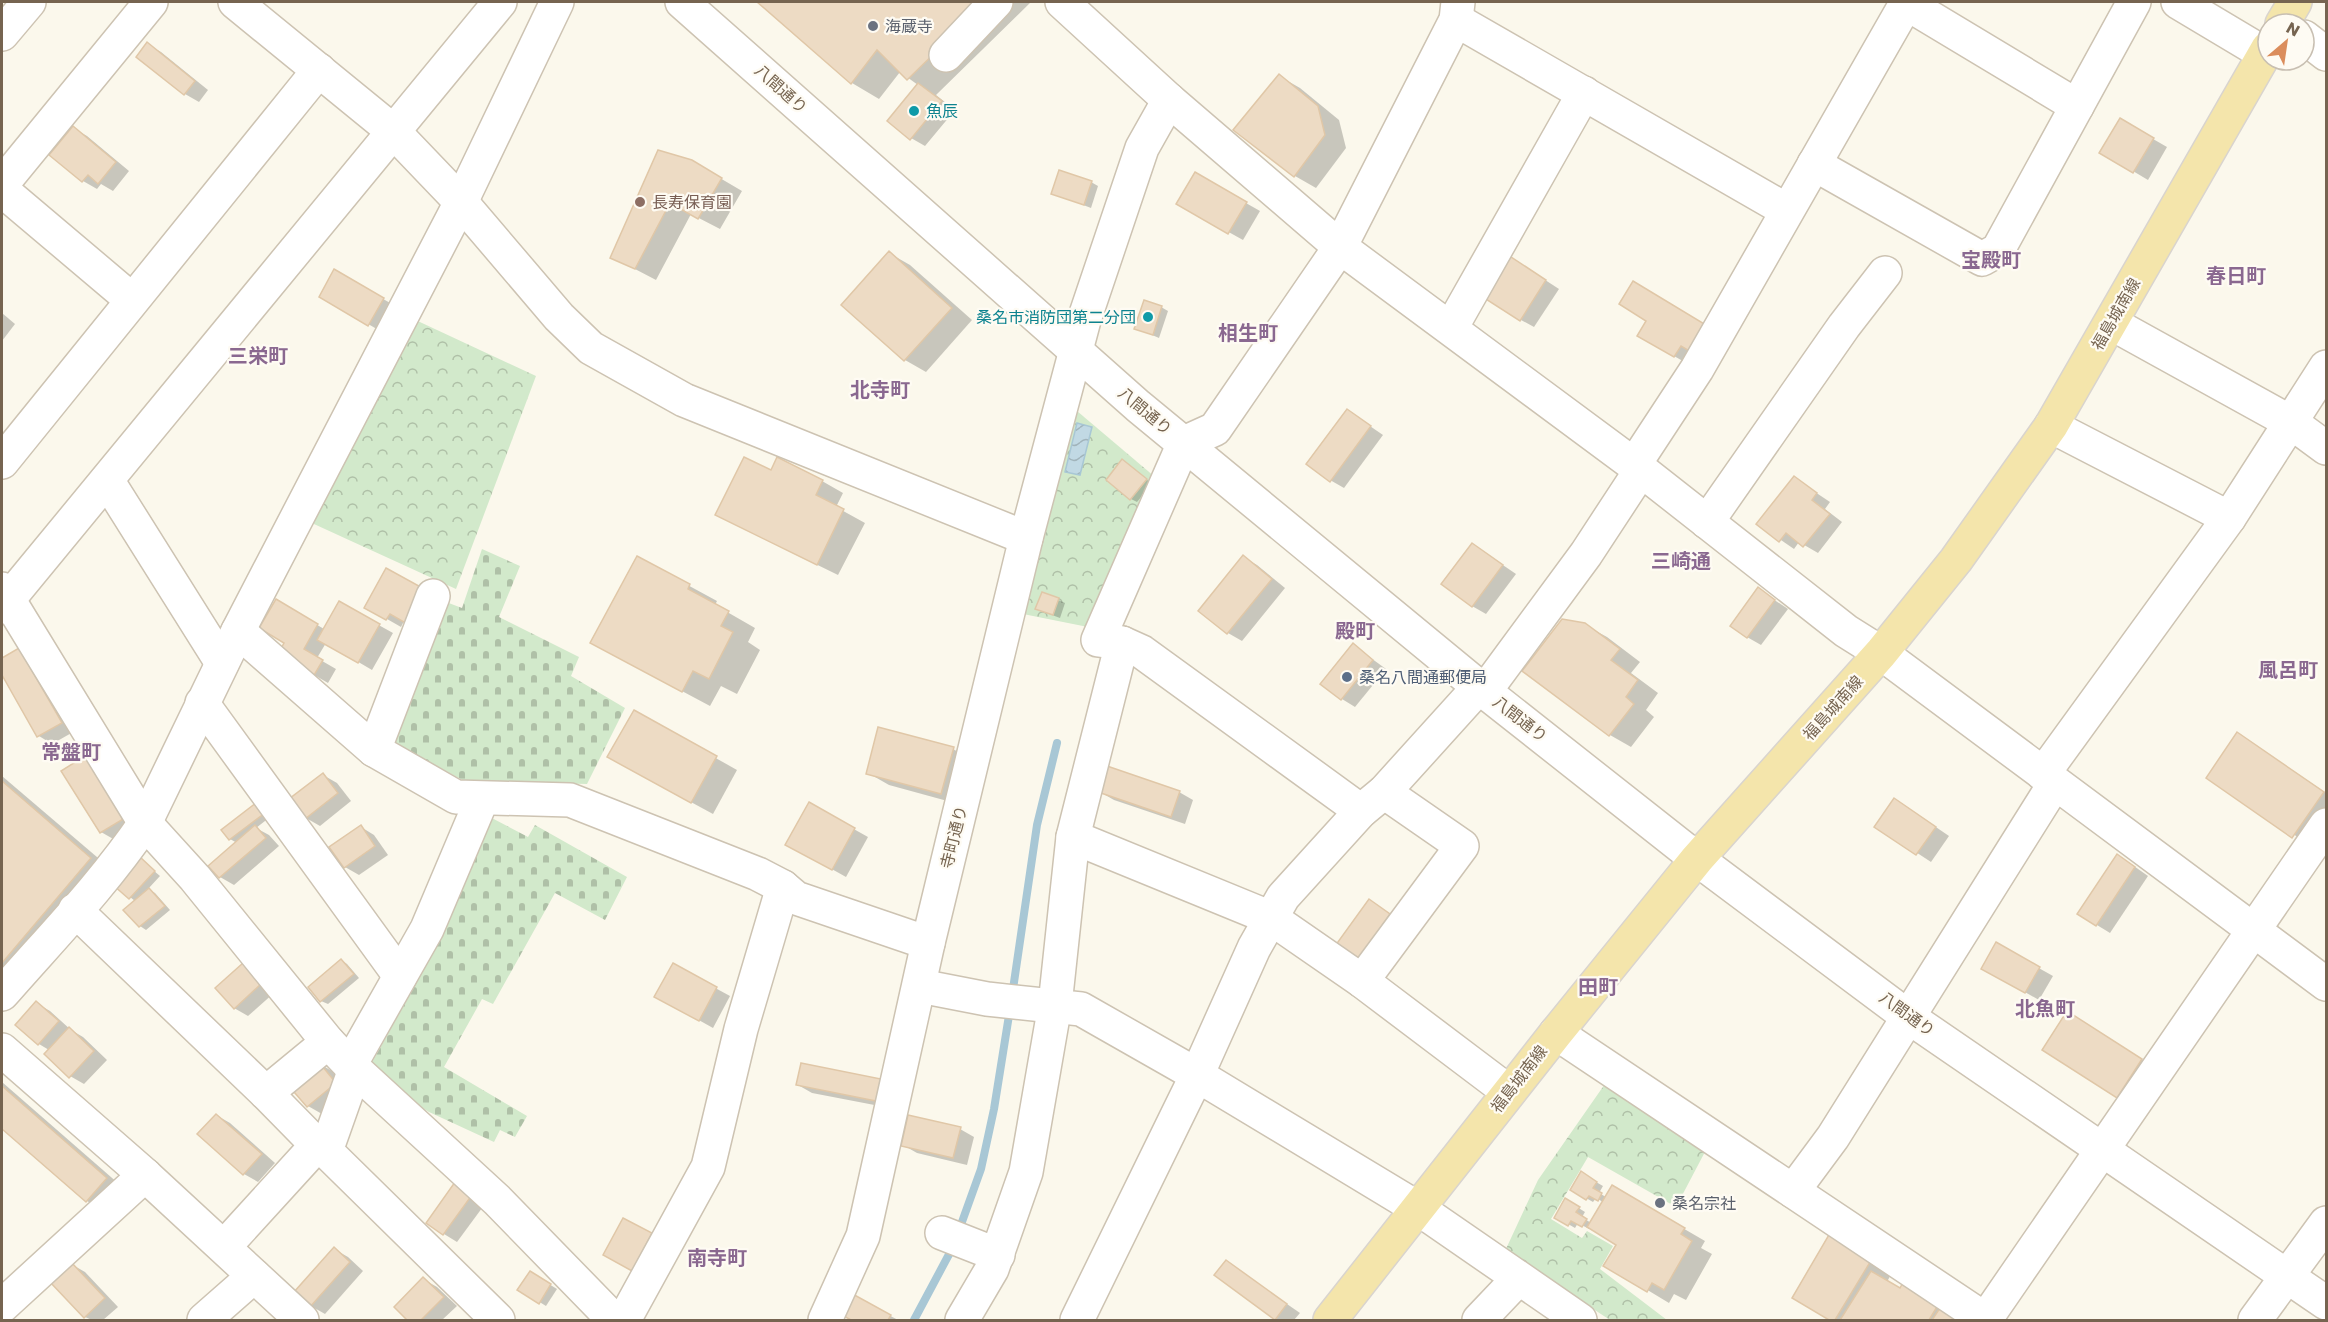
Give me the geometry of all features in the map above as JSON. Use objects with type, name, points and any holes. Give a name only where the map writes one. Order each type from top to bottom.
[{"type":"main road","name":"福島城南線","points":[[1330,1320],[1509,1092],[1697,859],[1881,654],[1956,560],[2051,426],[2258,72]]},
{"type":"street","points":[[2,34],[29,2]]},
{"type":"street","points":[[2,183],[151,2]]},
{"type":"street","points":[[236,2],[393,131],[461,202],[559,317],[591,348],[684,400],[1026,538]]},
{"type":"street","points":[[500,2],[107,480],[4,598],[144,823],[195,879],[345,1059],[497,1200],[614,1320]]},
{"type":"street","points":[[2,994],[132,842],[144,823],[238,631],[461,202],[557,2]]},
{"type":"street","name":"八間通り","points":[[682,2],[1138,406],[1482,689],[1697,859],[1907,1016],[2326,1303]]},
{"type":"street","points":[[946,55],[996,2]]},
{"type":"street","points":[[1077,1320],[1197,1075],[1254,948],[1283,897],[1372,801],[1482,689],[1586,554],[1697,369],[1906,2],[2077,106]]},
{"type":"street","points":[[1814,164],[1982,259],[1998,250],[2134,2]]},
{"type":"street","points":[[2178,2],[2256,23]]},
{"type":"street","points":[[1082,8],[1169,100],[1340,247],[1638,468],[1846,631],[1881,654],[2326,984]]},
{"type":"street","points":[[1362,981],[1462,846],[1372,801],[1142,651],[1122,643],[1098,640],[1184,443],[1215,429],[1340,247],[1457,11],[1584,93],[1786,210]]},
{"type":"street","points":[[2,462],[319,70]]},
{"type":"street","points":[[1451,328],[1584,93]]},
{"type":"street","name":"寺町通り","points":[[825,1320],[863,1236],[928,943],[1026,538],[1076,351],[1142,148],[1169,100]]},
{"type":"street","points":[[2,190],[132,300]]},
{"type":"street","points":[[1707,522],[1844,326],[1885,273]]},
{"type":"street","points":[[2111,323],[2292,423],[2326,448]]},
{"type":"street","points":[[1793,1191],[1833,1137],[2049,779],[2229,518],[2326,367]]},
{"type":"street","points":[[2051,426],[2229,518]]},
{"type":"street","points":[[107,480],[222,663]]},
{"type":"street","points":[[374,750],[433,596]]},
{"type":"street","points":[[238,631],[374,750],[456,797],[482,800],[570,800],[758,874],[783,887],[796,898],[928,943]]},
{"type":"street","points":[[966,1319],[998,1255],[1026,1172],[1073,837],[1122,643]]},
{"type":"street","points":[[202,703],[400,976]]},
{"type":"street","points":[[224,1247],[322,1148],[345,1059],[409,963],[427,929],[482,800]]},
{"type":"street","points":[[1556,1033],[1985,1320],[2326,825]]},
{"type":"street","points":[[1073,837],[1271,918],[1362,981],[1509,1092]]},
{"type":"street","points":[[624,1320],[708,1167],[741,1029],[783,887]]},
{"type":"street","points":[[75,910],[498,1320]]},
{"type":"street","points":[[920,986],[987,999],[1081,1009],[1197,1075],[1419,1209],[1580,1320]]},
{"type":"street","points":[[2,1050],[146,1175],[302,1320]]},
{"type":"street","points":[[266,1093],[345,1059]]},
{"type":"street","points":[[2,1306],[146,1175]]},
{"type":"street","points":[[2255,1320],[2326,1223]]},
{"type":"street","points":[[953,1237],[998,1255]]},
{"type":"street","points":[[204,1320],[254,1276]]},
{"type":"street","points":[[1479,1320],[1518,1279]]},
{"type":"green space","points":[[407,316],[536,376],[456,589],[303,519]]},
{"type":"green space","points":[[1077,411],[1155,477],[1088,627],[1023,614]]},
{"type":"green space","points":[[482,549],[520,566],[499,617],[579,657],[571,676],[625,708],[587,784],[464,781],[388,739],[446,602],[462,608]]},
{"type":"green space","points":[[488,816],[528,837],[535,825],[627,877],[605,920],[555,893],[493,1004],[482,999],[444,1067],[527,1116],[515,1137],[500,1130],[494,1142],[429,1112],[374,1078],[370,1066],[443,935]]},
{"type":"green space","points":[[1607,1081],[1707,1148],[1676,1207],[1588,1157],[1551,1219],[1582,1238],[1587,1231],[1613,1246],[1600,1269],[1667,1320],[1610,1320],[1505,1251],[1538,1180]]},
{"type":"water","points":[[1077,423],[1092,427],[1080,475],[1065,472]]},
{"type":"building","name":"海蔵寺","points":[[757,2],[987,2],[907,80],[877,50],[851,84]]},
{"type":"building","points":[[147,42],[195,81],[184,95],[136,57]]},
{"type":"building","points":[[1279,74],[1318,106],[1325,135],[1294,177],[1233,130]]},
{"type":"building","name":"魚辰","points":[[918,83],[942,101],[910,140],[887,121]]},
{"type":"building","points":[[2120,118],[2154,138],[2133,173],[2099,153]]},
{"type":"building","points":[[73,126],[116,162],[98,184],[88,175],[82,182],[49,155]]},
{"type":"building","points":[[658,150],[692,160],[722,178],[698,219],[670,203],[635,269],[610,258]]},
{"type":"building","points":[[1059,170],[1092,181],[1084,205],[1051,194]]},
{"type":"building","points":[[1195,172],[1247,202],[1228,234],[1176,204]]},
{"type":"building","points":[[889,251],[952,308],[904,361],[841,305]]},
{"type":"building","points":[[1505,253],[1546,280],[1520,321],[1478,294]]},
{"type":"building","points":[[334,269],[384,298],[368,326],[319,297]]},
{"type":"building","points":[[1633,281],[1706,325],[1691,352],[1681,346],[1674,357],[1637,336],[1646,321],[1619,304]]},
{"type":"building","name":"桑名市消防団第二分団","points":[[1144,300],[1162,306],[1153,335],[1134,329]]},
{"type":"building","points":[[1347,409],[1371,426],[1330,482],[1306,464]]},
{"type":"building","points":[[744,457],[771,470],[777,457],[823,480],[816,495],[844,509],[817,565],[715,515]]},
{"type":"building","points":[[1122,459],[1147,479],[1130,500],[1106,480]]},
{"type":"building","points":[[1794,476],[1817,493],[1812,500],[1830,514],[1803,547],[1786,533],[1779,542],[1756,524]]},
{"type":"building","points":[[1472,543],[1503,565],[1472,607],[1441,584]]},
{"type":"building","points":[[1243,555],[1272,579],[1227,634],[1198,611]]},
{"type":"building","points":[[637,556],[690,584],[688,589],[729,611],[721,626],[733,632],[709,679],[693,671],[682,692],[590,643]]},
{"type":"building","points":[[386,568],[428,591],[409,625],[390,614],[386,620],[364,608]]},
{"type":"building","points":[[1758,587],[1775,600],[1747,638],[1730,626]]},
{"type":"building","points":[[1042,592],[1059,598],[1053,615],[1035,609]]},
{"type":"building","points":[[276,599],[318,624],[304,649],[323,660],[313,677],[279,652],[284,643],[259,628]]},
{"type":"building","points":[[339,601],[380,624],[358,663],[317,640]]},
{"type":"building","points":[[1562,619],[1585,623],[1620,649],[1611,660],[1638,680],[1626,697],[1634,704],[1609,736],[1522,671]]},
{"type":"building","points":[[1353,643],[1373,660],[1341,700],[1320,684]]},
{"type":"building","points":[[19,648],[62,723],[37,737],[2,675],[2,658]]},
{"type":"building","points":[[634,710],[717,756],[691,803],[607,757]]},
{"type":"building","points":[[878,727],[954,747],[941,794],[866,774]]},
{"type":"building","points":[[2237,732],[2324,792],[2292,838],[2206,778]]},
{"type":"building","points":[[85,756],[125,818],[100,833],[61,771]]},
{"type":"building","points":[[1107,766],[1180,791],[1171,817],[1098,792]]},
{"type":"building","points":[[323,773],[338,793],[305,819],[289,799]]},
{"type":"building","points":[[2,781],[91,858],[2,963]]},
{"type":"building","points":[[1894,798],[1936,827],[1916,855],[1874,827]]},
{"type":"building","points":[[261,799],[269,810],[229,840],[221,830]]},
{"type":"building","points":[[809,802],[855,828],[832,870],[785,845]]},
{"type":"building","points":[[255,825],[266,838],[219,878],[208,866]]},
{"type":"building","points":[[361,825],[375,846],[344,868],[329,847]]},
{"type":"building","points":[[2117,854],[2135,867],[2096,926],[2077,914]]},
{"type":"building","points":[[139,856],[155,871],[129,899],[113,885]]},
{"type":"building","points":[[149,888],[165,906],[139,927],[123,910]]},
{"type":"building","points":[[1369,899],[1390,914],[1357,962],[1335,946]]},
{"type":"building","points":[[1996,942],[2040,967],[2025,993],[1981,969]]},
{"type":"building","points":[[341,959],[354,974],[320,1002],[308,987]]},
{"type":"building","points":[[243,963],[262,983],[234,1009],[215,988]]},
{"type":"building","points":[[673,963],[717,987],[699,1021],[654,997]]},
{"type":"building","points":[[36,1001],[59,1021],[38,1045],[15,1025]]},
{"type":"building","points":[[2067,1011],[2142,1059],[2117,1098],[2042,1050]]},
{"type":"building","points":[[69,1027],[94,1051],[69,1078],[44,1054]]},
{"type":"building","points":[[318,1061],[336,1083],[307,1107],[288,1085]]},
{"type":"building","points":[[801,1063],[881,1079],[876,1101],[796,1085]]},
{"type":"building","points":[[2,1086],[107,1178],[86,1202],[2,1129]]},
{"type":"building","points":[[216,1114],[262,1154],[243,1175],[197,1134]]},
{"type":"building","points":[[908,1115],[961,1127],[953,1158],[901,1146]]},
{"type":"building","points":[[1581,1171],[1597,1182],[1593,1188],[1602,1193],[1598,1201],[1589,1196],[1586,1200],[1570,1190]]},
{"type":"building","points":[[455,1182],[472,1195],[443,1235],[426,1223]]},
{"type":"building","points":[[1612,1185],[1685,1228],[1681,1234],[1692,1241],[1664,1290],[1652,1283],[1647,1292],[1603,1266],[1616,1245],[1587,1227]]},
{"type":"building","points":[[1565,1198],[1580,1207],[1576,1212],[1587,1219],[1582,1227],[1571,1221],[1568,1226],[1554,1218]]},
{"type":"building","points":[[623,1218],[652,1233],[632,1271],[603,1255]]},
{"type":"building","points":[[1830,1233],[1872,1259],[1835,1320],[1829,1320],[1792,1298]]},
{"type":"building","points":[[334,1247],[350,1262],[310,1307],[294,1292]]},
{"type":"building","points":[[1226,1260],[1287,1304],[1275,1320],[1214,1275]]},
{"type":"building","points":[[71,1262],[105,1298],[84,1318],[50,1282]]},
{"type":"building","points":[[530,1271],[551,1284],[539,1304],[517,1290]]},
{"type":"building","points":[[1871,1271],[1900,1288],[1907,1275],[1943,1297],[1929,1320],[1840,1320]]},
{"type":"building","points":[[423,1277],[444,1297],[421,1320],[407,1320],[394,1307]]},
{"type":"building","points":[[849,1292],[891,1315],[888,1320],[851,1320],[838,1313]]},
{"type":"building","points":[[1942,1305],[1962,1320],[1932,1320]]},
{"type":"waterway","points":[[1012,996],[1037,825],[1057,743]]},
{"type":"waterway","points":[[958,1233],[981,1169],[994,1109],[1010,1009]]},
{"type":"waterway","points":[[914,1320],[954,1245]]},
{"type":"place","name":"海蔵寺","points":[[873,26]]},
{"type":"place","name":"魚辰","points":[[914,111]]},
{"type":"place","name":"長寿保育園","points":[[640,202]]},
{"type":"place","name":"桑名市消防団第二分団","points":[[1148,317]]},
{"type":"place","name":"桑名八間通郵便局","points":[[1347,677]]},
{"type":"place","name":"桑名宗社","points":[[1660,1203]]},
{"type":"district","name":"宝殿町","points":[[1991,260]]},
{"type":"district","name":"春日町","points":[[2236,276]]},
{"type":"district","name":"相生町","points":[[1248,333]]},
{"type":"district","name":"三栄町","points":[[258,356]]},
{"type":"district","name":"北寺町","points":[[880,390]]},
{"type":"district","name":"三崎通","points":[[1681,561]]},
{"type":"district","name":"殿町","points":[[1355,631]]},
{"type":"district","name":"風呂町","points":[[2288,670]]},
{"type":"district","name":"常盤町","points":[[71,752]]},
{"type":"district","name":"田町","points":[[1598,987]]},
{"type":"district","name":"北魚町","points":[[2045,1009]]},
{"type":"district","name":"南寺町","points":[[717,1258]]}]
